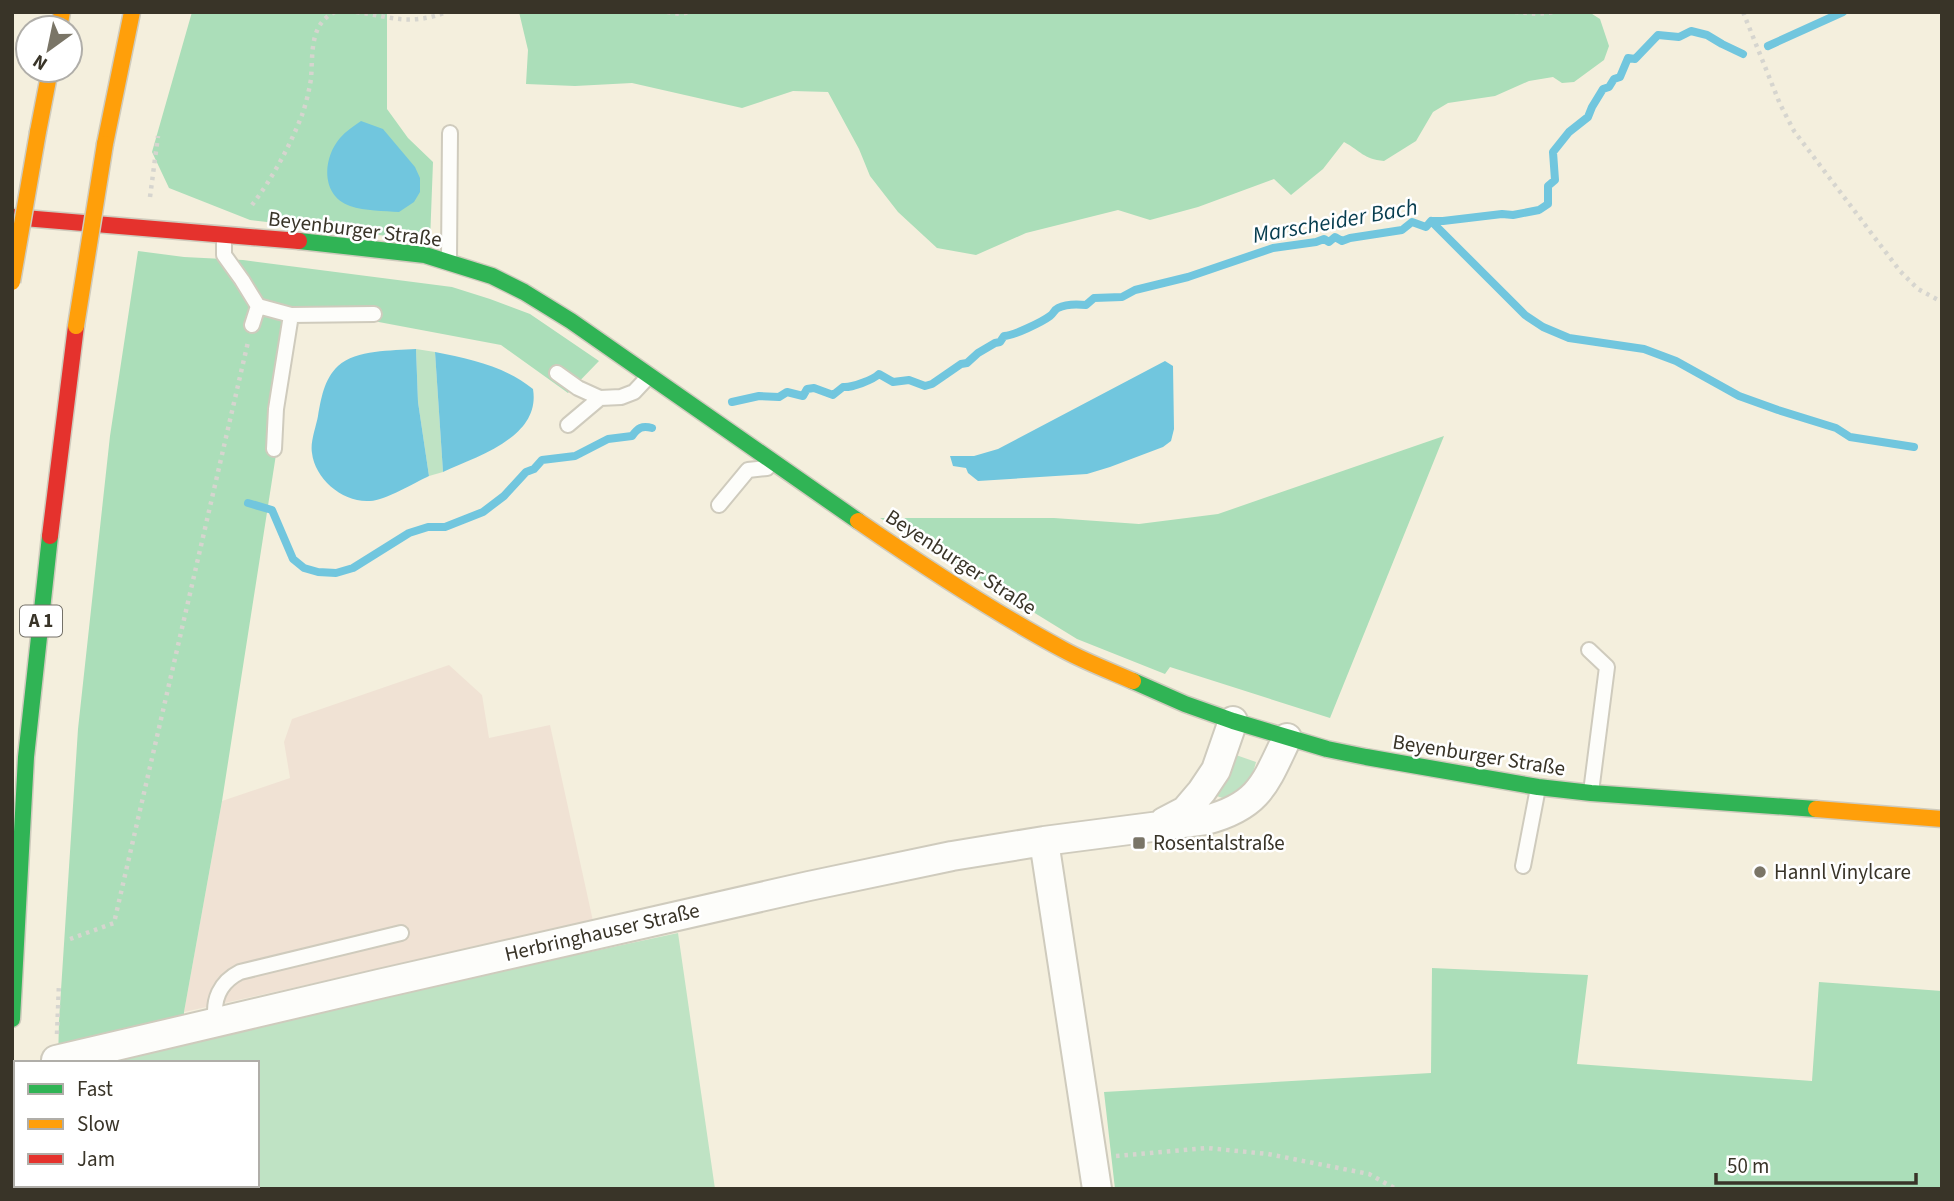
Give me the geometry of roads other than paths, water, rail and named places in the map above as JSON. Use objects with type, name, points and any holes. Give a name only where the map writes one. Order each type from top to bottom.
[{"type":"main road","name":"A 1","points":[[12,1019],[26,757],[56,486],[76,326],[105,144],[132,12]]},
{"type":"main road","points":[[12,282],[47,84]]},
{"type":"main road","name":"Beyenburger Straße","points":[[12,217],[425,254],[492,276],[571,321],[917,562],[1015,624],[1067,652],[1185,704],[1287,738],[1390,763],[1591,793],[1942,819]]},
{"type":"street","name":"Herbringhauser Straße","points":[[1153,827],[1185,811],[1202,791],[1216,770],[1233,721]]},
{"type":"street","name":"Herbringhauser Straße","points":[[56,1054],[216,1022],[761,896],[951,856],[1206,820],[1243,806],[1257,793],[1287,738]]},
{"type":"street","points":[[1044,841],[1097,1189]]},
{"type":"lane","points":[[449,261],[450,133]]},
{"type":"lane","points":[[224,236],[224,255],[258,306],[291,315],[374,314]]},
{"type":"lane","points":[[251,329],[258,306]]},
{"type":"lane","points":[[274,449],[276,409],[291,315]]},
{"type":"lane","points":[[557,373],[578,388],[600,398],[621,397],[634,392],[650,376]]},
{"type":"lane","points":[[568,425],[600,398]]},
{"type":"lane","points":[[719,505],[748,470],[765,469],[777,464]]},
{"type":"lane","points":[[1588,650],[1607,667],[1591,793]]},
{"type":"lane","points":[[1523,866],[1538,786]]},
{"type":"lane","points":[[216,1022],[214,1010],[218,994],[230,977],[240,972],[401,933]]},
{"type":"water","points":[[361,121],[383,129],[415,167],[420,178],[420,192],[414,202],[399,212],[350,206],[341,201],[329,186],[328,166],[334,147],[345,133]]},
{"type":"water","points":[[416,349],[418,402],[429,476],[377,500],[360,501],[341,494],[332,488],[319,472],[312,453],[312,439],[320,403],[329,377],[338,366],[355,356]]},
{"type":"water","points":[[435,352],[499,369],[533,389],[533,406],[527,420],[517,432],[489,451],[443,472]]},
{"type":"water","points":[[1165,361],[1173,366],[1174,429],[1171,441],[1163,447],[1087,474],[978,481],[966,468],[953,466],[950,456],[974,456],[998,449]]},
{"type":"waterway","name":"Marscheider Bach","points":[[1768,46],[1843,12]]},
{"type":"waterway","name":"Marscheider Bach","points":[[732,402],[759,396],[779,397],[787,392],[803,396],[807,389],[814,388],[833,395],[843,387],[862,383],[879,374],[893,382],[909,380],[925,386],[967,363],[978,353],[1000,342],[1004,336],[1034,325],[1064,306],[1086,305],[1094,298],[1122,297],[1135,290],[1188,277],[1273,248],[1324,239],[1329,242],[1335,237],[1342,241],[1402,230],[1412,222],[1426,227],[1431,221],[1513,215],[1539,210],[1548,204],[1548,186],[1555,180],[1553,152],[1569,132],[1588,117],[1603,89],[1620,77],[1628,58],[1635,59],[1658,35],[1679,37],[1691,31],[1707,35],[1743,54]]},
{"type":"waterway","points":[[1431,221],[1525,315],[1543,327],[1569,338],[1644,349],[1676,361],[1739,396],[1836,428],[1850,437],[1914,447]]},
{"type":"waterway","name":"Marscheider Bach","points":[[248,503],[272,510],[293,559],[304,568],[336,573],[353,568],[409,533],[428,527],[445,527],[483,512],[542,460],[575,456],[608,439],[632,436],[643,427],[652,428]]},
{"type":"place","name":"Rosentalstraße","points":[[1139,843]]},
{"type":"place","name":"Hannl Vinylcare","points":[[1760,872]]}]
